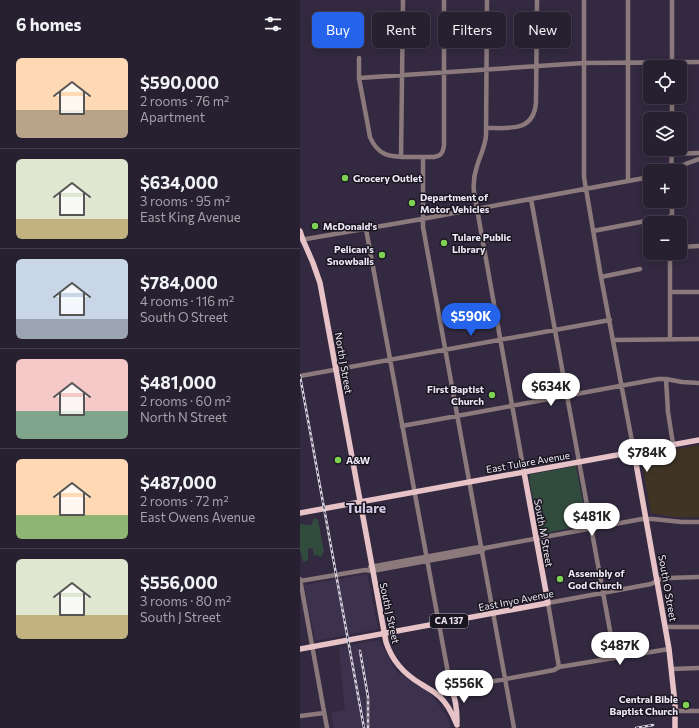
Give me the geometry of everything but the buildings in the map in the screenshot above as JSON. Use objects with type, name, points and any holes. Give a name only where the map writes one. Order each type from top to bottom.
[{"type":"main road","name":"North J Street","points":[[300,231],[301,240],[313,263],[320,283],[360,502]]},
{"type":"main road","name":"East Tulare Avenue","points":[[300,513],[699,440]]},
{"type":"main road","name":"South O Street","points":[[634,452],[666,627],[672,669],[675,728]]},
{"type":"main road","name":"South M Street","points":[[524,472],[548,603]]},
{"type":"main road","name":"South J Street","points":[[360,502],[388,650],[395,662],[405,673],[440,697],[448,707],[458,727]]},
{"type":"main road","name":"East Inyo Avenue","points":[[384,633],[548,603]]},
{"type":"main road","name":"CA 137","points":[[300,649],[384,633]]},
{"type":"main road","points":[[451,689],[456,706],[458,727]]},
{"type":"street","points":[[401,157],[403,0]]},
{"type":"street","points":[[358,58],[358,78],[370,137],[374,146],[389,156],[437,157],[442,154],[444,0]]},
{"type":"street","points":[[487,0],[486,143],[477,165],[474,192],[524,472]]},
{"type":"street","points":[[487,128],[518,126],[525,124],[531,119],[536,109],[537,0]]},
{"type":"street","points":[[584,0],[583,169],[601,277],[634,452]]},
{"type":"street","points":[[628,0],[628,181]]},
{"type":"street","points":[[672,0],[672,60]]},
{"type":"street","points":[[687,63],[699,62]]},
{"type":"street","points":[[358,78],[584,63],[643,64]]},
{"type":"street","points":[[687,153],[699,154]]},
{"type":"street","points":[[423,157],[423,227],[514,728]]},
{"type":"street","points":[[686,164],[699,159]]},
{"type":"street","points":[[301,240],[643,178]]},
{"type":"street","points":[[532,199],[615,658]]},
{"type":"street","points":[[593,231],[643,222]]},
{"type":"street","points":[[366,229],[451,689]]},
{"type":"street","points":[[687,246],[699,246]]},
{"type":"street","points":[[670,260],[670,339]]},
{"type":"street","points":[[601,277],[640,269]]},
{"type":"street","points":[[670,292],[699,292]]},
{"type":"street","points":[[300,376],[610,320]]},
{"type":"street","points":[[613,340],[699,339]]},
{"type":"street","points":[[402,426],[658,379],[699,383]]},
{"type":"street","points":[[666,379],[668,412],[673,444]]},
{"type":"street","points":[[327,728],[300,580],[372,569],[646,519],[699,522]]},
{"type":"street","name":"East Inyo Avenue","points":[[548,603],[652,584],[661,579],[699,577]]},
{"type":"street","name":"South M Street","points":[[548,603],[559,667]]},
{"type":"street","points":[[666,627],[699,627]]},
{"type":"street","points":[[440,697],[443,692],[451,689],[554,670],[559,667],[669,649]]},
{"type":"street","points":[[672,669],[699,668]]},
{"type":"street","points":[[675,711],[699,711]]},
{"type":"street","points":[[300,716],[324,712]]},
{"type":"shaded area","points":[[699,445],[699,517],[674,517],[651,513],[641,457],[643,455]]},
{"type":"shaded area","points":[[367,574],[378,629],[315,641],[304,585]]},
{"type":"shaded area","points":[[379,640],[397,672],[431,694],[448,718],[450,728],[334,728],[331,713],[345,710],[339,647]]},
{"type":"green space","points":[[576,466],[587,525],[540,534],[529,478],[530,475]]},
{"type":"green space","points":[[316,518],[318,520],[324,552],[320,557],[317,555],[314,556],[313,549],[310,548],[308,550],[308,560],[303,562],[300,549],[300,524],[311,525]]},
{"type":"railway","points":[[300,376],[364,728]]},
{"type":"railway","points":[[360,651],[368,697],[368,728]]},
{"type":"railway","points":[[636,728],[653,725]]},
{"type":"place","name":"Grocery Outlet","points":[[345,178]]},
{"type":"place","name":"Department of Motor Vehicles","points":[[412,203]]},
{"type":"place","name":"McDonald's","points":[[315,226]]},
{"type":"place","name":"Tulare Public Library","points":[[444,243]]},
{"type":"place","name":"Pelican's Snowballs","points":[[382,255]]},
{"type":"place","name":"First Baptist Church","points":[[492,395]]},
{"type":"place","name":"A&W","points":[[338,460]]},
{"type":"place","name":"Assembly of God Church","points":[[560,579]]},
{"type":"place","name":"Central Bible Baptist Church","points":[[686,705]]},
{"type":"district","name":"Tulare","points":[[366,508]]}]
